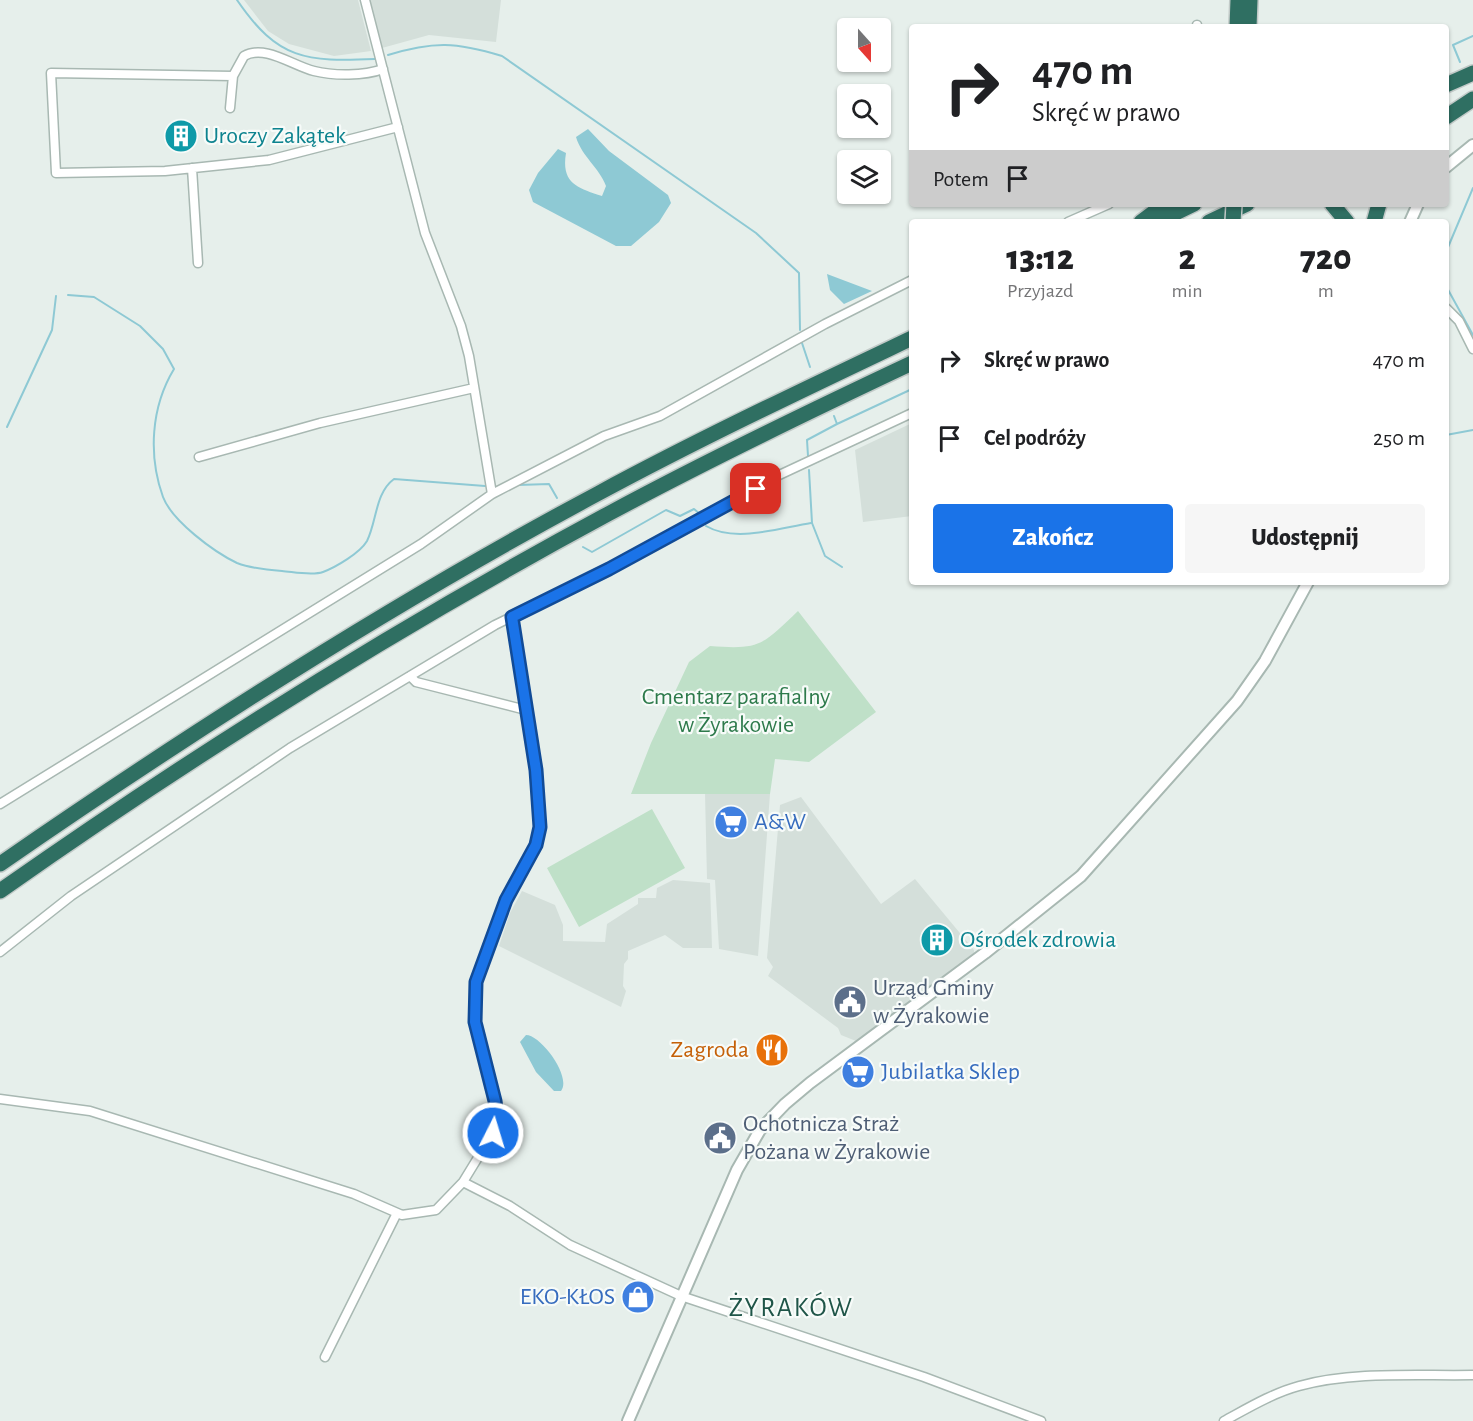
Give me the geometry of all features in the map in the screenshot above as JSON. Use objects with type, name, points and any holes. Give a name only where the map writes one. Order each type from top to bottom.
[{"type":"highway","points":[[1237,24],[1238,0]]},
{"type":"highway","points":[[1249,24],[1250,0]]},
{"type":"highway","points":[[1449,84],[1473,73]]},
{"type":"highway","points":[[1449,109],[1473,98]]},
{"type":"highway","points":[[1449,115],[1473,98]]},
{"type":"highway","points":[[1145,219],[1160,207]]},
{"type":"highway","points":[[1163,219],[1188,207]]},
{"type":"highway","points":[[1216,219],[1248,207]]},
{"type":"highway","points":[[1334,207],[1344,219]]},
{"type":"highway","points":[[0,864],[251,696],[363,627],[621,481],[909,339]]},
{"type":"highway","points":[[0,891],[136,797],[273,709],[505,572],[710,461],[909,364]]},
{"type":"street","points":[[365,0],[425,233],[461,326],[492,494]]},
{"type":"street","points":[[230,108],[233,76],[244,56],[257,51],[321,73],[372,73],[383,69]]},
{"type":"street","points":[[233,76],[51,73],[56,173],[192,168],[269,160],[398,128]]},
{"type":"street","points":[[1449,164],[1473,145]]},
{"type":"street","points":[[192,168],[198,263]]},
{"type":"street","points":[[1075,219],[1102,207]]},
{"type":"street","points":[[0,804],[421,544],[492,494],[604,436],[660,416],[825,324],[909,282]]},
{"type":"street","points":[[1449,311],[1459,321],[1473,349]]},
{"type":"street","points":[[199,457],[320,423],[474,388]]},
{"type":"street","points":[[0,952],[71,896],[290,748],[410,676],[512,617],[609,569],[775,477],[909,414]]},
{"type":"street","points":[[628,1421],[731,1182],[766,1123],[810,1083],[994,946],[1081,876],[1237,701],[1265,661],[1306,585]]},
{"type":"street","points":[[0,1099],[90,1111],[354,1194],[402,1215],[436,1210],[463,1182],[493,1133],[497,1117],[475,1022],[476,982],[506,900],[536,845],[540,827],[536,770],[512,617]]},
{"type":"street","points":[[410,676],[416,682],[526,710]]},
{"type":"street","points":[[463,1182],[510,1206],[570,1245],[681,1296],[924,1377],[1041,1421]]},
{"type":"street","points":[[326,1357],[397,1213]]},
{"type":"street","points":[[1224,1421],[1268,1398],[1299,1386],[1360,1377],[1473,1376]]},
{"type":"shaded area","points":[[244,0],[358,0],[371,51],[334,56],[289,44],[268,31]]},
{"type":"shaded area","points":[[370,0],[501,0],[496,42],[429,35],[382,48]]},
{"type":"shaded area","points":[[909,424],[909,516],[863,522],[855,450]]},
{"type":"shaded area","points":[[767,792],[770,794],[758,956],[719,949],[715,880],[707,879],[705,793]]},
{"type":"shaded area","points":[[801,797],[881,904],[915,879],[974,950],[974,954],[856,1041],[841,1035],[838,1028],[768,976],[773,967],[767,958],[780,805]]},
{"type":"shaded area","points":[[673,880],[710,883],[712,948],[683,948],[665,935],[628,951],[628,959],[624,964],[623,986],[626,991],[621,1007],[499,946],[510,913],[522,891],[555,905],[563,925],[563,941],[605,942],[607,924],[638,904],[638,898],[656,898],[657,888]]},
{"type":"green space","name":"Cmentarz parafialny w Żyrakowie","points":[[798,611],[876,712],[809,762],[775,759],[770,794],[631,794],[651,743],[689,662],[710,646],[740,647],[760,643]]},
{"type":"green space","points":[[652,809],[685,868],[579,927],[547,868]]},
{"type":"water","points":[[588,129],[609,151],[668,195],[671,203],[659,222],[631,246],[616,246],[533,202],[529,190],[538,173],[558,149],[566,153],[566,171],[573,183],[602,196],[606,186],[603,179],[582,150],[576,137]]},
{"type":"water","points":[[827,274],[872,291],[844,304],[830,290]]},
{"type":"water","points":[[526,1035],[547,1049],[559,1067],[563,1085],[561,1091],[554,1091],[536,1072],[520,1042]]},
{"type":"waterway","points":[[237,0],[266,35],[280,46],[296,53],[330,59],[375,59]]},
{"type":"waterway","points":[[1460,62],[1453,45],[1473,36]]},
{"type":"waterway","points":[[388,55],[419,47],[445,45],[471,48],[502,56],[756,233],[799,273],[800,330]]},
{"type":"waterway","points":[[1449,245],[1473,188]]},
{"type":"waterway","points":[[1449,291],[1473,335]]},
{"type":"waterway","points":[[68,295],[94,297],[140,326],[163,349],[174,369],[160,399],[154,432],[155,465],[163,497],[184,526],[237,563],[297,573],[323,572],[347,559],[364,546],[383,492],[394,479],[485,486]]},
{"type":"waterway","points":[[7,427],[52,330],[56,296]]},
{"type":"waterway","points":[[802,343],[810,367]]},
{"type":"waterway","points":[[837,424],[909,390]]},
{"type":"waterway","points":[[808,456],[807,440],[837,424],[834,416]]},
{"type":"waterway","points":[[1449,434],[1473,430]]},
{"type":"waterway","points":[[809,470],[812,523],[825,556],[842,567]]},
{"type":"waterway","points":[[518,485],[549,484],[557,498]]},
{"type":"waterway","points":[[583,547],[592,552],[666,510],[680,516],[694,509],[700,514]]},
{"type":"waterway","points":[[706,526],[718,531],[744,534],[811,523]]},
{"type":"place","name":"Uroczy Zakątek","points":[[181,136]]},
{"type":"place","name":"A&W","points":[[731,822]]},
{"type":"place","name":"Ośrodek zdrowia","points":[[937,940]]},
{"type":"place","name":"Urząd Gminy w Żyrakowie","points":[[850,1002]]},
{"type":"place","name":"Zagroda","points":[[772,1050]]},
{"type":"place","name":"Jubilatka Sklep","points":[[858,1072]]},
{"type":"place","name":"Ochotnicza Straż Pożana w Żyrakowie","points":[[720,1138]]},
{"type":"place","name":"EKO-KŁOS","points":[[638,1297]]},
{"type":"district","name":"ŻYRAKÓW","points":[[791,1307]]},
{"type":"route","points":[[493,1133],[497,1117],[475,1022],[476,982],[506,900],[536,845],[540,827],[536,770],[512,617],[609,569],[756,489]]}]
